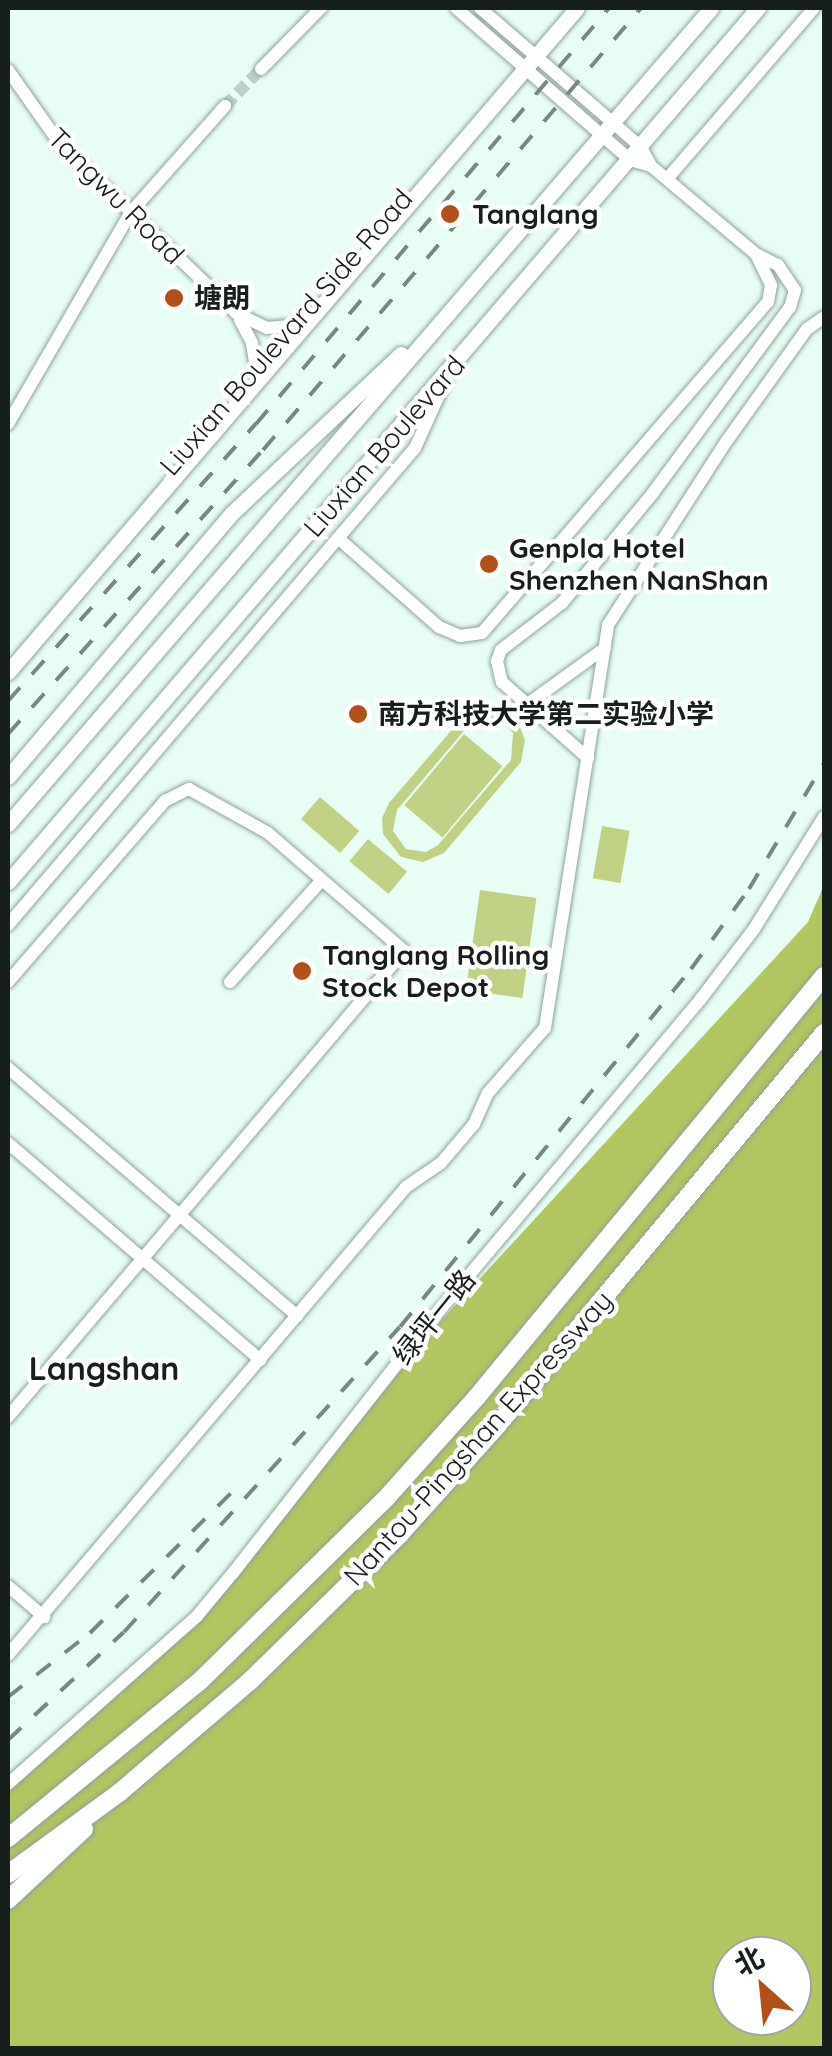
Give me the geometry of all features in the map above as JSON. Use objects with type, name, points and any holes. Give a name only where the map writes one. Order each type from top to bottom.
[{"type":"highway","name":"Nantou-Pingshan Expressway","points":[[8,1838],[200,1680],[388,1496],[476,1398],[824,976]]},
{"type":"highway","name":"Nantou-Pingshan Expressway","points":[[8,1874],[120,1792],[250,1681],[399,1535],[496,1427],[824,1033]]},
{"type":"highway","points":[[8,1829],[65,1792]]},
{"type":"highway","points":[[8,1900],[120,1792]]},
{"type":"main road","name":"Liuxian Boulevard Side Road","points":[[526,60],[564,8]]},
{"type":"main road","name":"Liuxian Boulevard Side Road","points":[[8,656],[292,326],[526,60],[577,8]]},
{"type":"main road","name":"Liuxian Boulevard","points":[[8,824],[711,8]]},
{"type":"main road","name":"Liuxian Boulevard","points":[[8,882],[758,8]]},
{"type":"main road","points":[[8,672],[526,60]]},
{"type":"main road","points":[[8,777],[182,568],[256,490],[469,288]]},
{"type":"street","points":[[261,69],[321,8]]},
{"type":"street","points":[[456,8],[526,60],[756,254],[787,273],[794,299],[722,400],[574,590],[545,618],[501,650],[498,661],[502,682],[588,758]]},
{"type":"street","points":[[480,8],[526,60]]},
{"type":"street","points":[[667,179],[814,8]]},
{"type":"street","name":"Tangwu Road","points":[[8,70],[52,136],[236,314],[252,343],[256,367]]},
{"type":"street","points":[[8,424],[131,212],[225,106]]},
{"type":"street","points":[[338,538],[439,627],[460,636],[482,633],[768,302],[771,285],[756,254]]},
{"type":"street","name":"Tangwu Road","points":[[236,314],[266,328],[292,326]]},
{"type":"street","points":[[8,1655],[406,1187],[441,1163],[474,1124],[488,1093],[545,1028],[605,648],[614,613],[726,442],[807,330],[824,317]]},
{"type":"street","points":[[8,925],[425,434],[452,368]]},
{"type":"street","points":[[526,705],[605,648]]},
{"type":"street","points":[[8,982],[176,792],[202,792],[224,812],[268,833],[404,952],[8,1417]]},
{"type":"street","name":"绿坪一路","points":[[8,1784],[197,1616],[234,1573],[434,1318],[700,1000],[754,929],[824,817]]},
{"type":"street","points":[[230,982],[322,880]]},
{"type":"street","points":[[8,1068],[297,1316]]},
{"type":"street","points":[[8,1143],[260,1360]]},
{"type":"street","points":[[8,1586],[44,1617]]},
{"type":"green space","points":[[484,708],[500,710],[519,725],[525,740],[521,762],[444,853],[423,862],[401,857],[383,834],[382,818],[389,803],[462,718]],"holes":[[[490,718],[504,723],[513,733],[511,760],[438,845],[426,852],[406,849],[393,831],[397,810],[469,725]]]},
{"type":"green space","points":[[464,734],[502,766],[443,837],[404,805]]},
{"type":"green space","points":[[320,797],[359,831],[340,853],[301,819]]},
{"type":"green space","points":[[602,826],[630,831],[620,883],[593,878]]},
{"type":"green space","points":[[368,839],[407,872],[388,894],[349,861]]},
{"type":"green space","points":[[824,885],[824,2048],[8,2048],[8,1789],[200,1619],[439,1323],[808,922]]},
{"type":"green space","points":[[480,890],[536,898],[522,998],[466,990]]},
{"type":"tunnel","points":[[225,106],[261,69]]},
{"type":"railway","points":[[8,701],[256,424],[609,8]]},
{"type":"railway","points":[[8,734],[263,450],[641,8]]},
{"type":"railway","points":[[8,1740],[124,1632],[400,1327],[691,969],[749,889],[824,763]]},
{"type":"railway","points":[[8,1697],[90,1633],[243,1481]]},
{"type":"place","name":"Tanglang","points":[[450,214]]},
{"type":"place","name":"塘朗","points":[[174,298]]},
{"type":"place","name":"Genpla Hotel Shenzhen NanShan","points":[[489,564]]},
{"type":"place","name":"南方科技大学第二实验小学","points":[[358,714]]},
{"type":"place","name":"Tanglang Rolling Stock Depot","points":[[302,971]]},
{"type":"district","name":"Langshan","points":[[104,1368]]}]
